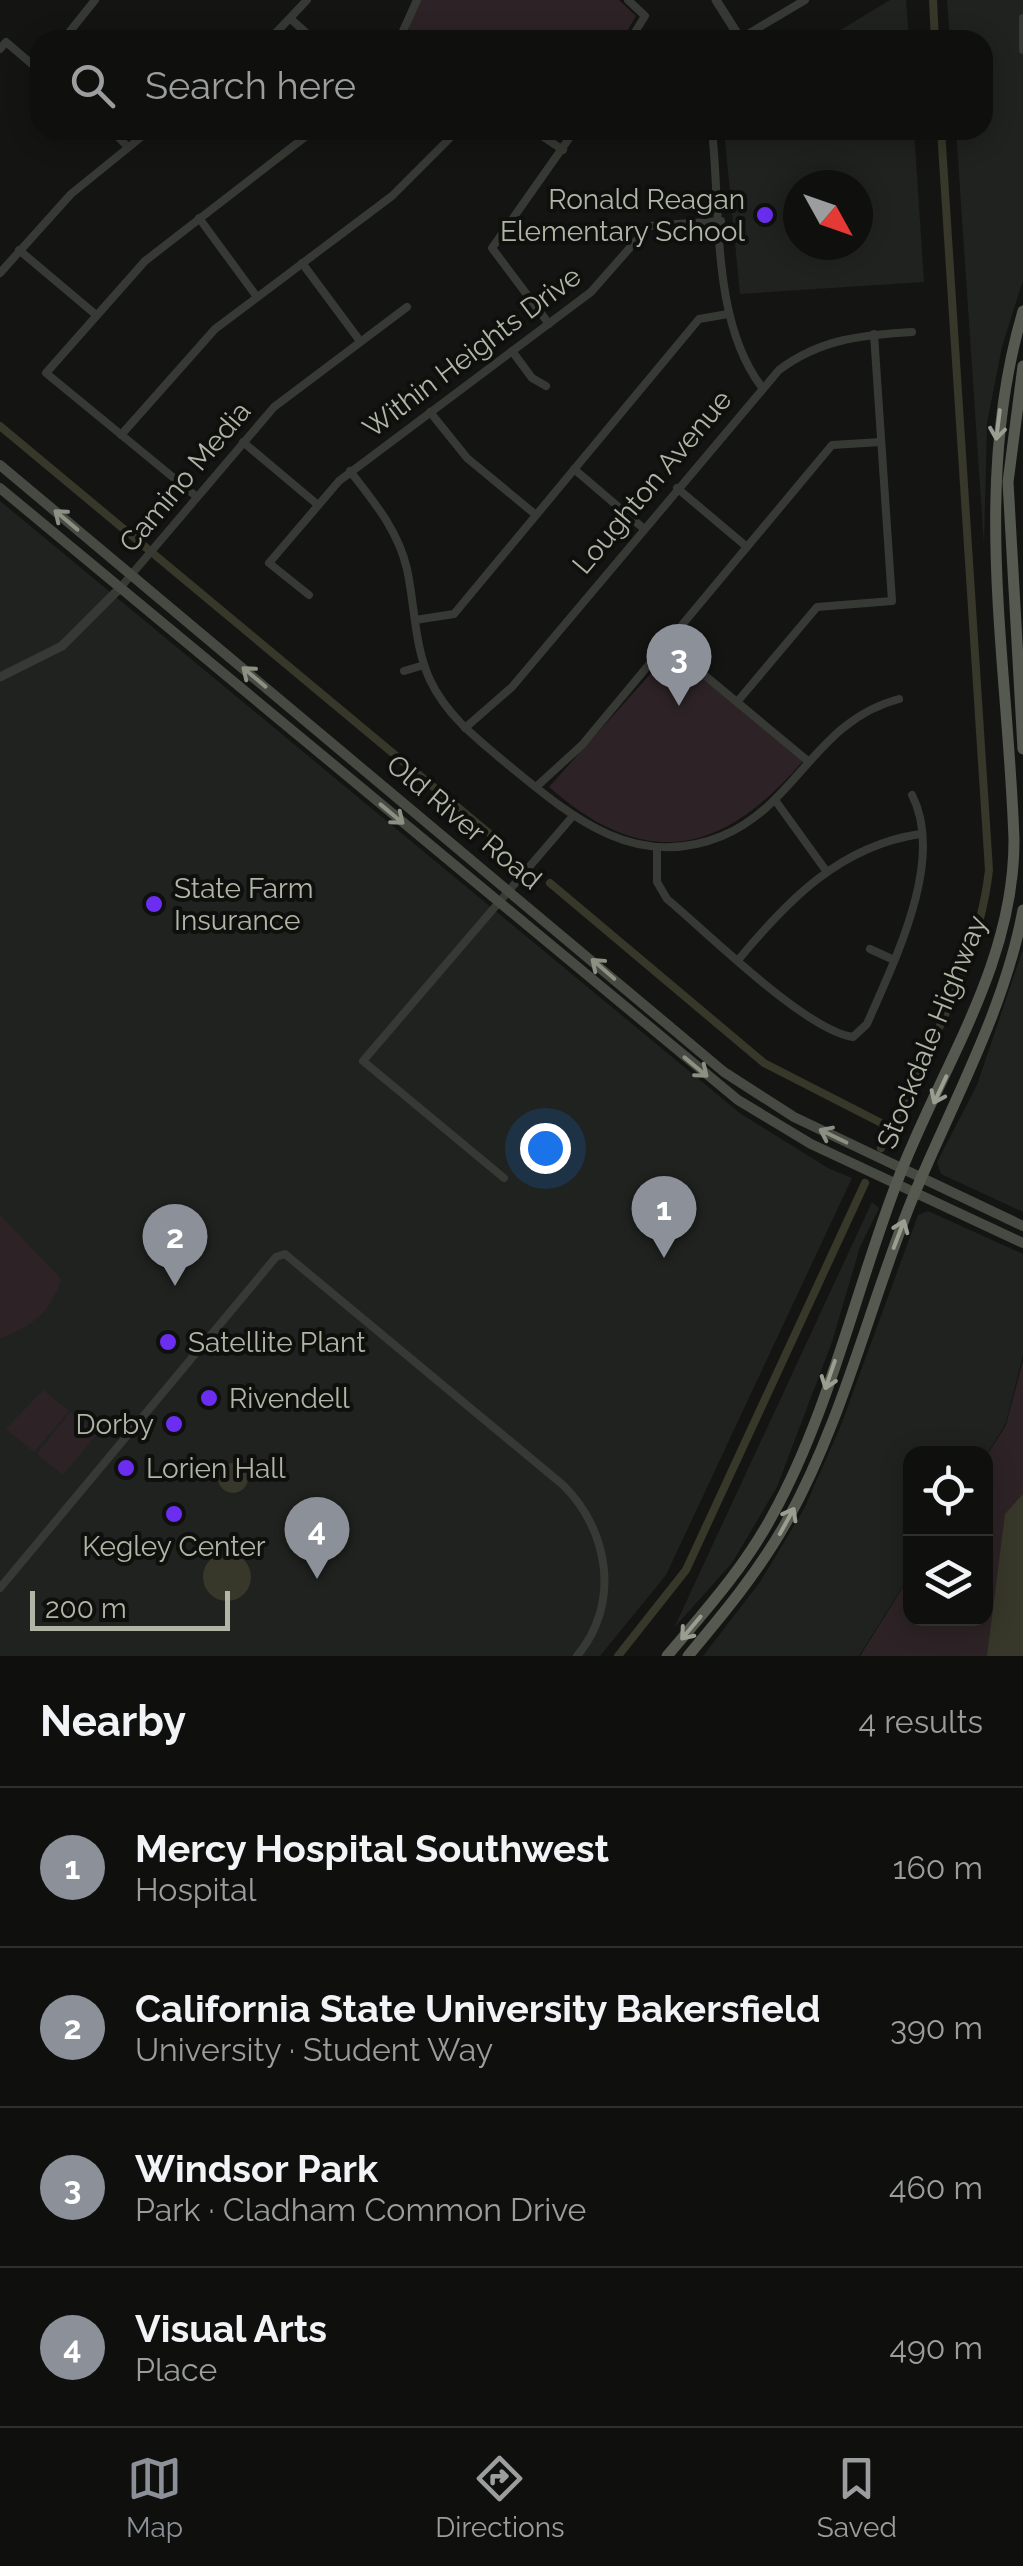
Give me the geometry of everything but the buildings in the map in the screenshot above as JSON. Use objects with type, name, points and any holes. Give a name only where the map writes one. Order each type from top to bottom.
[{"type":"main road","name":"Stockdale Highway","points":[[667,1656],[735,1575],[800,1460],[896,1184],[992,968],[1010,904],[1014,856],[993,482],[998,426],[1023,311]]},
{"type":"main road","points":[[1023,366],[1008,482],[1023,748]]},
{"type":"main road","name":"Old River Road","points":[[0,465],[692,1045],[770,1103],[1023,1226]]},
{"type":"main road","name":"Old River Road","points":[[0,488],[761,1116],[1023,1243]]},
{"type":"main road","points":[[996,563],[1004,576],[1008,629],[1016,637]]},
{"type":"main road","name":"Stockdale Highway","points":[[688,1656],[749,1582],[794,1509],[915,1192],[977,1047],[1023,910]]},
{"type":"main road","points":[[977,1047],[974,1032],[992,983],[992,968]]},
{"type":"main road","points":[[639,1019],[651,1017],[679,1041],[692,1045]]},
{"type":"main road","points":[[860,1340],[855,1328],[868,1286],[869,1263]]},
{"type":"street","points":[[70,30],[95,0]]},
{"type":"street","points":[[280,30],[307,0]]},
{"type":"street","points":[[405,30],[417,0]]},
{"type":"street","points":[[628,0],[645,16],[636,30]]},
{"type":"street","points":[[716,0],[734,30]]},
{"type":"street","points":[[752,30],[790,3],[805,0]]},
{"type":"street","points":[[1023,18],[1023,50]]},
{"type":"street","points":[[292,20],[303,30]]},
{"type":"street","points":[[3,46],[30,63]]},
{"type":"street","points":[[121,140],[128,147]]},
{"type":"street","points":[[0,273],[71,194],[137,140]]},
{"type":"street","points":[[196,498],[46,372],[144,261],[301,140]]},
{"type":"street","points":[[122,435],[197,346],[412,180],[449,140]]},
{"type":"street","points":[[548,140],[562,150]]},
{"type":"street","points":[[549,324],[492,248],[568,140]]},
{"type":"street","points":[[713,140],[728,314],[743,359],[762,386]]},
{"type":"street","points":[[198,218],[257,296]]},
{"type":"street","name":"Within Heights Drive","points":[[308,595],[270,563],[350,472],[602,282],[649,226],[721,221]]},
{"type":"street","points":[[19,250],[95,314]]},
{"type":"street","points":[[302,263],[360,342]]},
{"type":"street","name":"Camino Media","points":[[0,677],[62,646],[120,588],[274,407],[407,306]]},
{"type":"street","points":[[415,620],[454,614],[699,319],[728,314]]},
{"type":"street","name":"Loughton Avenue","points":[[465,728],[512,686],[762,386],[807,351],[837,340],[912,332]]},
{"type":"street","points":[[737,702],[817,606],[892,601],[874,334]]},
{"type":"street","points":[[512,351],[532,378],[546,386]]},
{"type":"street","points":[[430,412],[467,458],[536,515]]},
{"type":"street","points":[[243,442],[318,504]]},
{"type":"street","points":[[536,788],[582,746],[832,445],[881,442]]},
{"type":"street","points":[[574,469],[644,528]]},
{"type":"street","points":[[350,472],[398,541],[424,664],[444,705],[465,728],[536,788],[572,816],[612,838],[658,847],[721,836],[775,800],[846,723],[899,699]]},
{"type":"street","points":[[677,488],[747,547]]},
{"type":"street","points":[[667,644],[808,761]]},
{"type":"street","points":[[404,671],[424,664]]},
{"type":"street","points":[[658,847],[660,891],[808,1016],[838,1035],[853,1037],[867,1024],[917,892],[920,834],[918,808],[912,795]]},
{"type":"street","points":[[775,800],[826,872]]},
{"type":"street","points":[[504,1178],[363,1061],[496,900],[572,816]]},
{"type":"street","points":[[739,959],[790,899],[826,872],[868,848],[920,834]]},
{"type":"street","points":[[870,949],[894,960]]},
{"type":"street","points":[[2,1583],[281,1254],[548,1472],[584,1509],[602,1550],[605,1580],[594,1630],[577,1656]]},
{"type":"shaded area","points":[[418,0],[619,0],[636,16],[628,30],[408,30]]},
{"type":"shaded area","points":[[890,0],[906,0],[908,30],[840,30]]},
{"type":"shaded area","points":[[947,0],[1023,0],[1023,280],[1002,347],[987,423],[984,545],[957,140],[993,140],[993,30],[949,30]]},
{"type":"shaded area","name":"Ronald Reagan Elementary School","points":[[725,140],[915,140],[924,282],[740,294]]},
{"type":"shaded area","points":[[0,501],[741,1114],[828,1168],[852,1178],[666,1575],[600,1656],[0,1656]]},
{"type":"shaded area","points":[[671,651],[803,761],[743,817],[713,833],[682,841],[651,841],[618,832],[584,814],[549,787]]},
{"type":"shaded area","points":[[1023,949],[1023,1212],[941,1174],[937,1162],[977,1085]]},
{"type":"shaded area","points":[[872,1202],[879,1208],[860,1247],[832,1342],[777,1487],[732,1563],[674,1628]]},
{"type":"shaded area","points":[[928,1211],[1023,1254],[1023,1355],[1006,1423],[992,1446],[903,1446],[903,1586],[859,1656],[703,1656],[760,1582],[804,1509],[841,1425],[918,1215]]},
{"type":"shaded area","points":[[0,1215],[61,1279],[52,1301],[39,1317],[0,1338]]},
{"type":"shaded area","points":[[1023,1360],[1023,1656],[860,1656],[903,1587],[903,1626],[993,1626],[993,1446],[1006,1425]]},
{"type":"shaded area","points":[[43,1390],[69,1411],[34,1452],[6,1429]]},
{"type":"shaded area","points":[[70,1412],[97,1434],[63,1475],[37,1454]]},
{"type":"shaded area","points":[[233,1463],[244,1467],[248,1478],[244,1489],[233,1493],[222,1489],[218,1478],[222,1467]]},
{"type":"shaded area","points":[[1023,1494],[1023,1656],[987,1656],[993,1626],[1005,1514]]},
{"type":"shaded area","points":[[227,1553],[244,1560],[251,1577],[244,1594],[227,1601],[210,1594],[203,1577],[210,1560]]},
{"type":"waterway","points":[[933,0],[934,30]]},
{"type":"waterway","points":[[881,1148],[961,978],[983,907],[989,870],[942,140]]},
{"type":"waterway","points":[[0,426],[502,844]]},
{"type":"waterway","points":[[550,883],[764,1063],[891,1128]]},
{"type":"waterway","points":[[618,1656],[686,1570],[865,1183]]},
{"type":"place","name":"Ronald Reagan Elementary School","points":[[765,215]]},
{"type":"place","name":"Windsor Park","points":[[679,706]]},
{"type":"place","name":"State Farm Insurance","points":[[154,904]]},
{"type":"place","name":"Mercy Hospital Southwest","points":[[664,1258]]},
{"type":"place","name":"California State University Bakersfield","points":[[175,1286]]},
{"type":"place","name":"Satellite Plant","points":[[168,1342]]},
{"type":"place","name":"Rivendell","points":[[209,1398]]},
{"type":"place","name":"Dorby","points":[[174,1424]]},
{"type":"place","name":"Lorien Hall","points":[[126,1468]]},
{"type":"place","name":"Kegley Center","points":[[174,1514]]},
{"type":"place","name":"Visual Arts","points":[[317,1579]]}]
